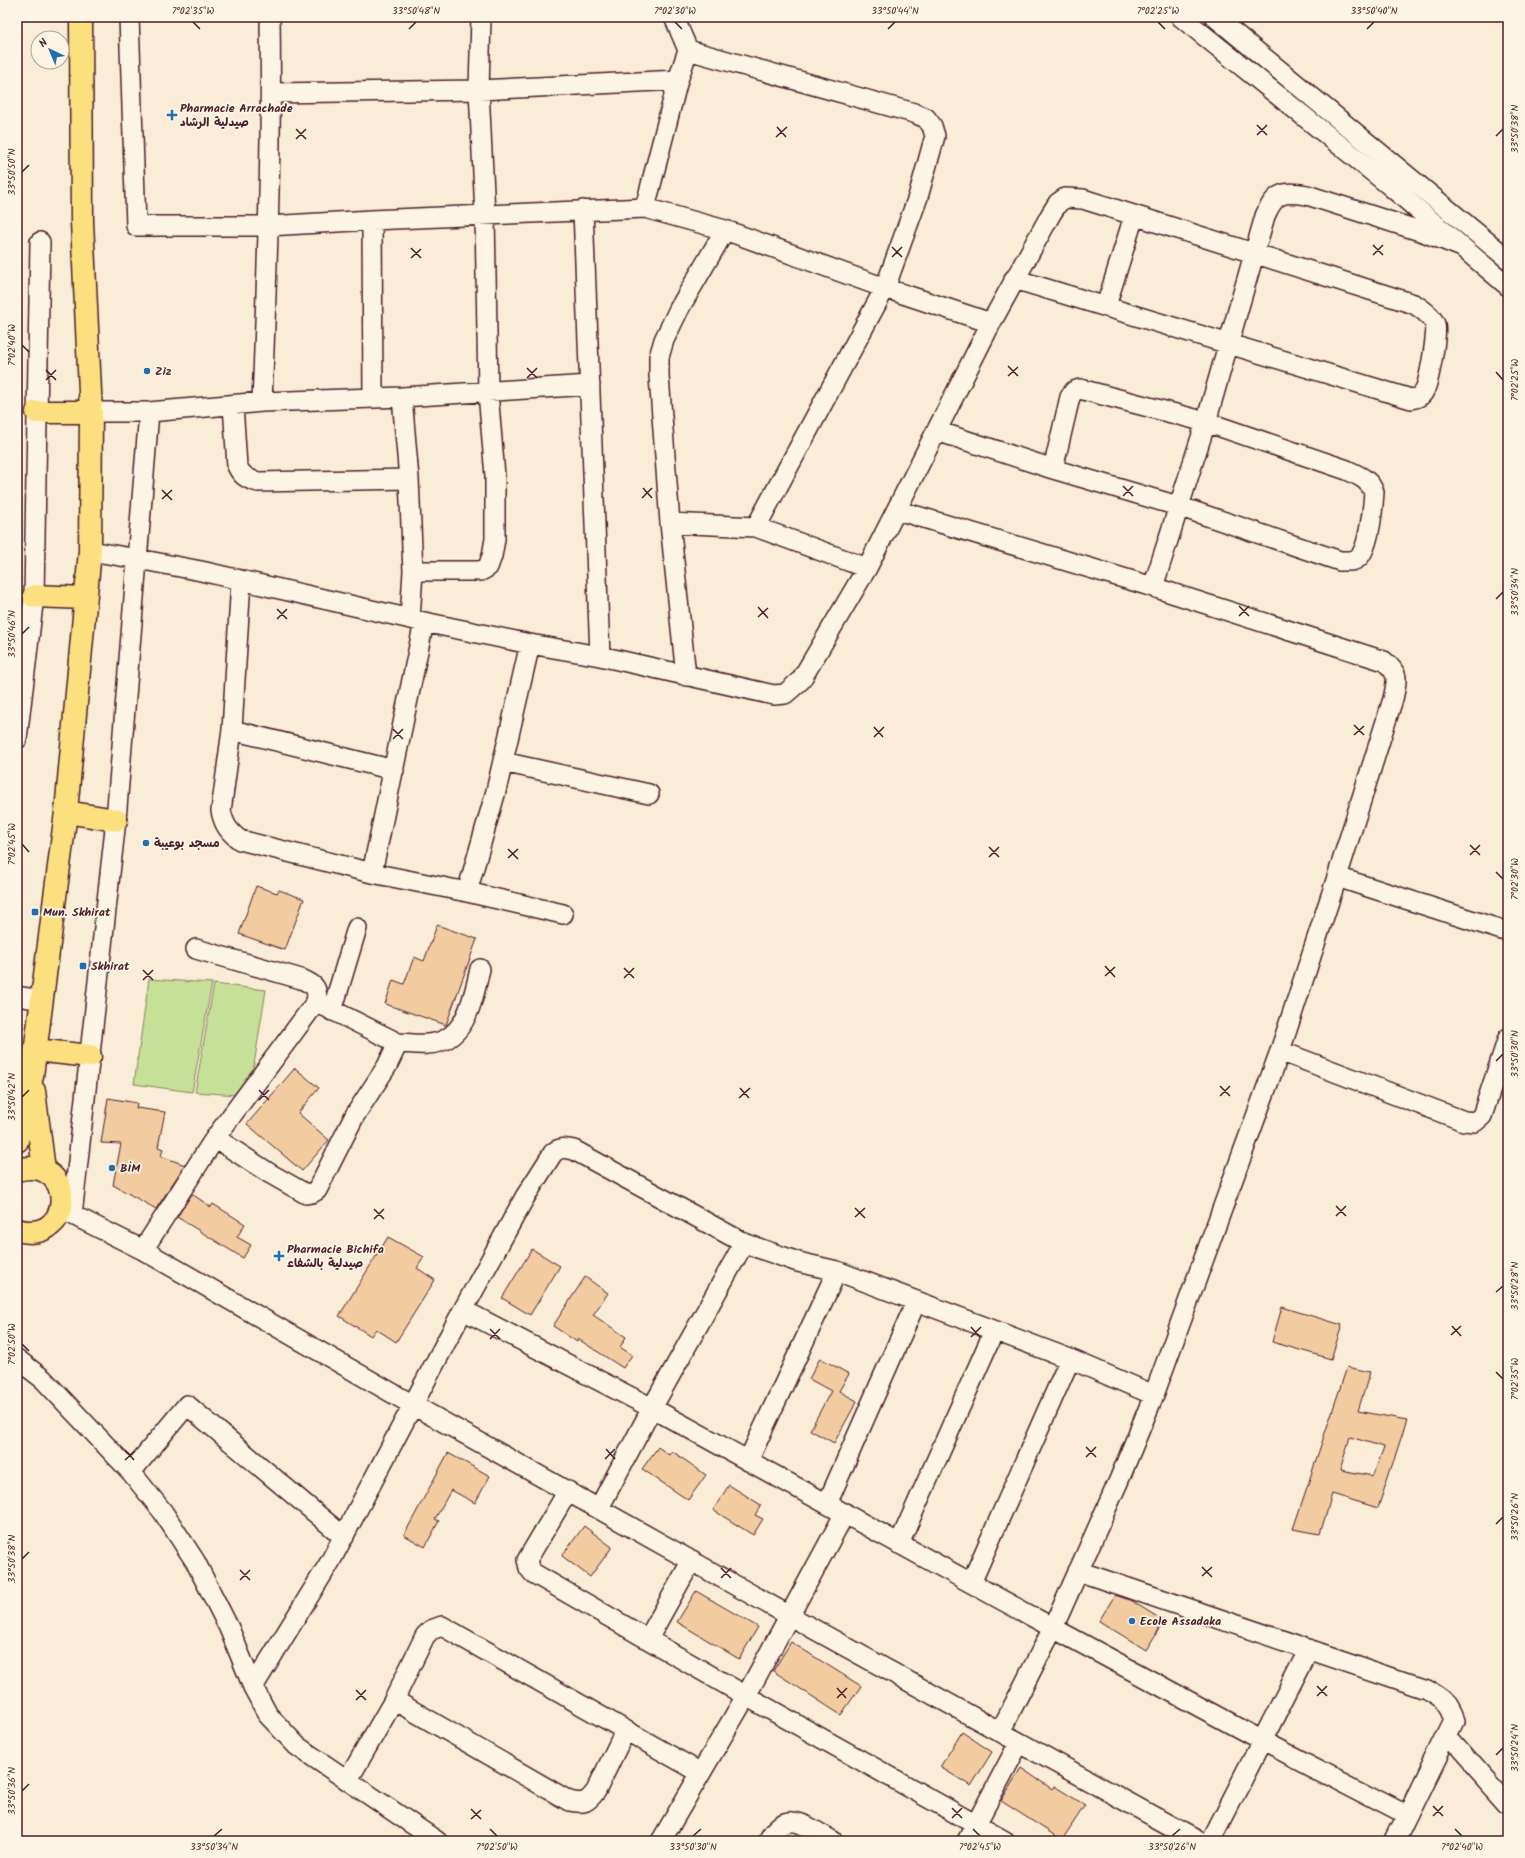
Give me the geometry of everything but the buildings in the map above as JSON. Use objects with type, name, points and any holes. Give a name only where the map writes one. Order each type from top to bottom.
[{"type":"main road","points":[[17,1140],[32,1076],[66,812],[90,551],[90,412],[82,222],[81,17]]},
{"type":"main road","points":[[37,412],[90,412]]},
{"type":"main road","points":[[34,596],[85,598]]},
{"type":"main road","points":[[66,812],[116,820]]},
{"type":"main road","points":[[35,1050],[90,1056]]},
{"type":"main road","points":[[32,1076],[44,1170]]},
{"type":"main road","points":[[17,1170],[35,1168],[44,1170],[51,1175],[61,1191],[67,1212],[43,1230],[34,1232],[17,1230]]},
{"type":"street","points":[[129,17],[136,226],[268,226],[485,214],[645,208],[725,230],[885,288],[991,323]]},
{"type":"street","points":[[262,402],[271,93],[270,17]]},
{"type":"street","points":[[412,571],[481,571],[488,567],[492,556],[495,539],[495,476],[488,392],[485,214],[479,90],[480,17]]},
{"type":"street","points":[[645,208],[678,80],[688,50],[674,17]]},
{"type":"street","points":[[1181,17],[1389,185],[1508,286]]},
{"type":"street","points":[[1215,17],[1508,259]]},
{"type":"street","points":[[688,50],[914,113],[926,118],[932,126],[935,136],[918,198],[885,288],[756,527]]},
{"type":"street","points":[[271,93],[479,90],[678,80]]},
{"type":"street","points":[[1153,587],[1206,422],[1265,216],[1270,204],[1278,195],[1290,192],[1307,195],[1423,232],[1462,247]]},
{"type":"street","points":[[90,551],[138,558],[241,580],[417,621],[530,644],[600,656],[774,696],[785,694],[801,680],[867,568],[1014,279],[1051,214],[1058,203],[1065,198],[1083,200],[1254,252],[1414,304],[1422,309],[1435,324],[1436,331],[1432,361],[1424,391],[1418,398],[1411,400],[1014,279]]},
{"type":"street","points":[[583,210],[600,656]]},
{"type":"street","points":[[1106,306],[1134,216]]},
{"type":"street","points":[[372,220],[373,398]]},
{"type":"street","points":[[686,676],[670,524],[659,376],[659,357],[664,340],[679,310],[725,230]]},
{"type":"street","points":[[17,739],[34,596],[40,242]]},
{"type":"street","points":[[90,412],[149,412],[262,402],[402,397],[590,385]]},
{"type":"street","points":[[937,431],[1053,469],[1178,506],[1350,562],[1358,558],[1364,550],[1374,498],[1374,492],[1371,484],[1363,478],[1346,470],[1206,422],[1080,389],[1074,391],[1070,396],[1053,469]]},
{"type":"street","points":[[372,873],[394,770],[417,621],[412,571],[409,479],[402,397]]},
{"type":"street","points":[[233,405],[237,466],[242,474],[248,479],[258,482],[409,479]]},
{"type":"street","points":[[149,412],[116,820],[90,1056],[67,1212],[143,1250],[413,1405],[790,1616],[1198,1841]]},
{"type":"street","points":[[897,510],[1153,587],[1384,661],[1392,667],[1397,677],[1393,699],[1280,1051],[1154,1396],[1119,1480],[1053,1628],[1000,1732]]},
{"type":"street","points":[[670,524],[756,527],[867,568]]},
{"type":"street","points":[[241,580],[232,730],[221,812],[224,823],[230,832],[240,840],[372,873],[467,892],[562,914]]},
{"type":"street","points":[[467,892],[503,762],[530,644]]},
{"type":"street","points":[[232,730],[394,770]]},
{"type":"street","points":[[503,762],[649,794]]},
{"type":"street","points":[[1337,877],[1508,932]]},
{"type":"street","points":[[143,1250],[215,1138],[324,1006],[357,928]]},
{"type":"street","points":[[196,949],[301,979],[313,984],[317,989],[324,1006],[398,1043],[428,1044],[437,1042],[456,1032],[463,1023],[471,1006],[480,969]]},
{"type":"street","points":[[17,996],[41,1000]]},
{"type":"street","points":[[1280,1051],[1464,1121],[1475,1122],[1482,1116],[1508,1038]]},
{"type":"street","points":[[215,1138],[306,1194],[312,1193],[316,1190],[355,1115],[387,1066],[398,1043]]},
{"type":"street","points":[[253,1687],[344,1537],[463,1310],[525,1197],[553,1153],[558,1149],[563,1148],[574,1150],[744,1243],[798,1262],[837,1271],[1070,1359],[1154,1396]]},
{"type":"street","points":[[599,1508],[652,1408],[744,1243]]},
{"type":"street","points":[[748,1461],[837,1271]]},
{"type":"street","points":[[827,1504],[916,1302]]},
{"type":"street","points":[[463,1310],[652,1408],[1053,1628],[1261,1740],[1406,1815]]},
{"type":"street","points":[[899,1544],[994,1331]]},
{"type":"street","points":[[17,1359],[43,1379],[131,1472],[163,1512],[195,1561],[228,1628],[253,1687],[268,1715],[297,1746],[437,1841]]},
{"type":"street","points":[[971,1583],[1070,1359]]},
{"type":"street","points":[[131,1472],[187,1405],[344,1537]]},
{"type":"street","points":[[568,1491],[527,1560],[529,1568],[533,1573],[746,1696],[1005,1841]]},
{"type":"street","points":[[661,1841],[746,1696],[845,1513]]},
{"type":"street","points":[[648,1639],[692,1560]]},
{"type":"street","points":[[1078,1571],[1426,1689],[1442,1697],[1450,1708],[1454,1720],[1406,1815],[1395,1841]]},
{"type":"street","points":[[348,1780],[394,1700],[425,1636],[430,1630],[442,1626],[701,1773]]},
{"type":"street","points":[[1211,1841],[1261,1740],[1309,1649]]},
{"type":"street","points":[[394,1700],[569,1801],[580,1803],[589,1800],[596,1791],[625,1731]]},
{"type":"street","points":[[1447,1735],[1508,1804]]},
{"type":"street","points":[[967,1841],[1019,1742]]},
{"type":"street","points":[[768,1841],[774,1829],[780,1824],[791,1822],[796,1822],[833,1841]]},
{"type":"green space","points":[[149,979],[212,983],[192,1092],[134,1084]]},
{"type":"green space","points":[[214,984],[266,990],[249,1096],[195,1092]]},
{"type":"place","name":"Pharmacie Arrachade صيدلية الرشاد","points":[[172,115]]},
{"type":"place","name":"Ziz","points":[[147,371]]},
{"type":"place","name":"مسجد بوعيبة","points":[[146,843]]},
{"type":"place","name":"Mun. Skhirat","points":[[35,912]]},
{"type":"place","name":"Skhirat","points":[[83,966]]},
{"type":"place","name":"BİM","points":[[112,1168]]},
{"type":"place","name":"Pharmacie Bichifa صيدلية بالشفاء","points":[[279,1256]]},
{"type":"place","name":"Ecole Assadaka","points":[[1132,1621]]}]
